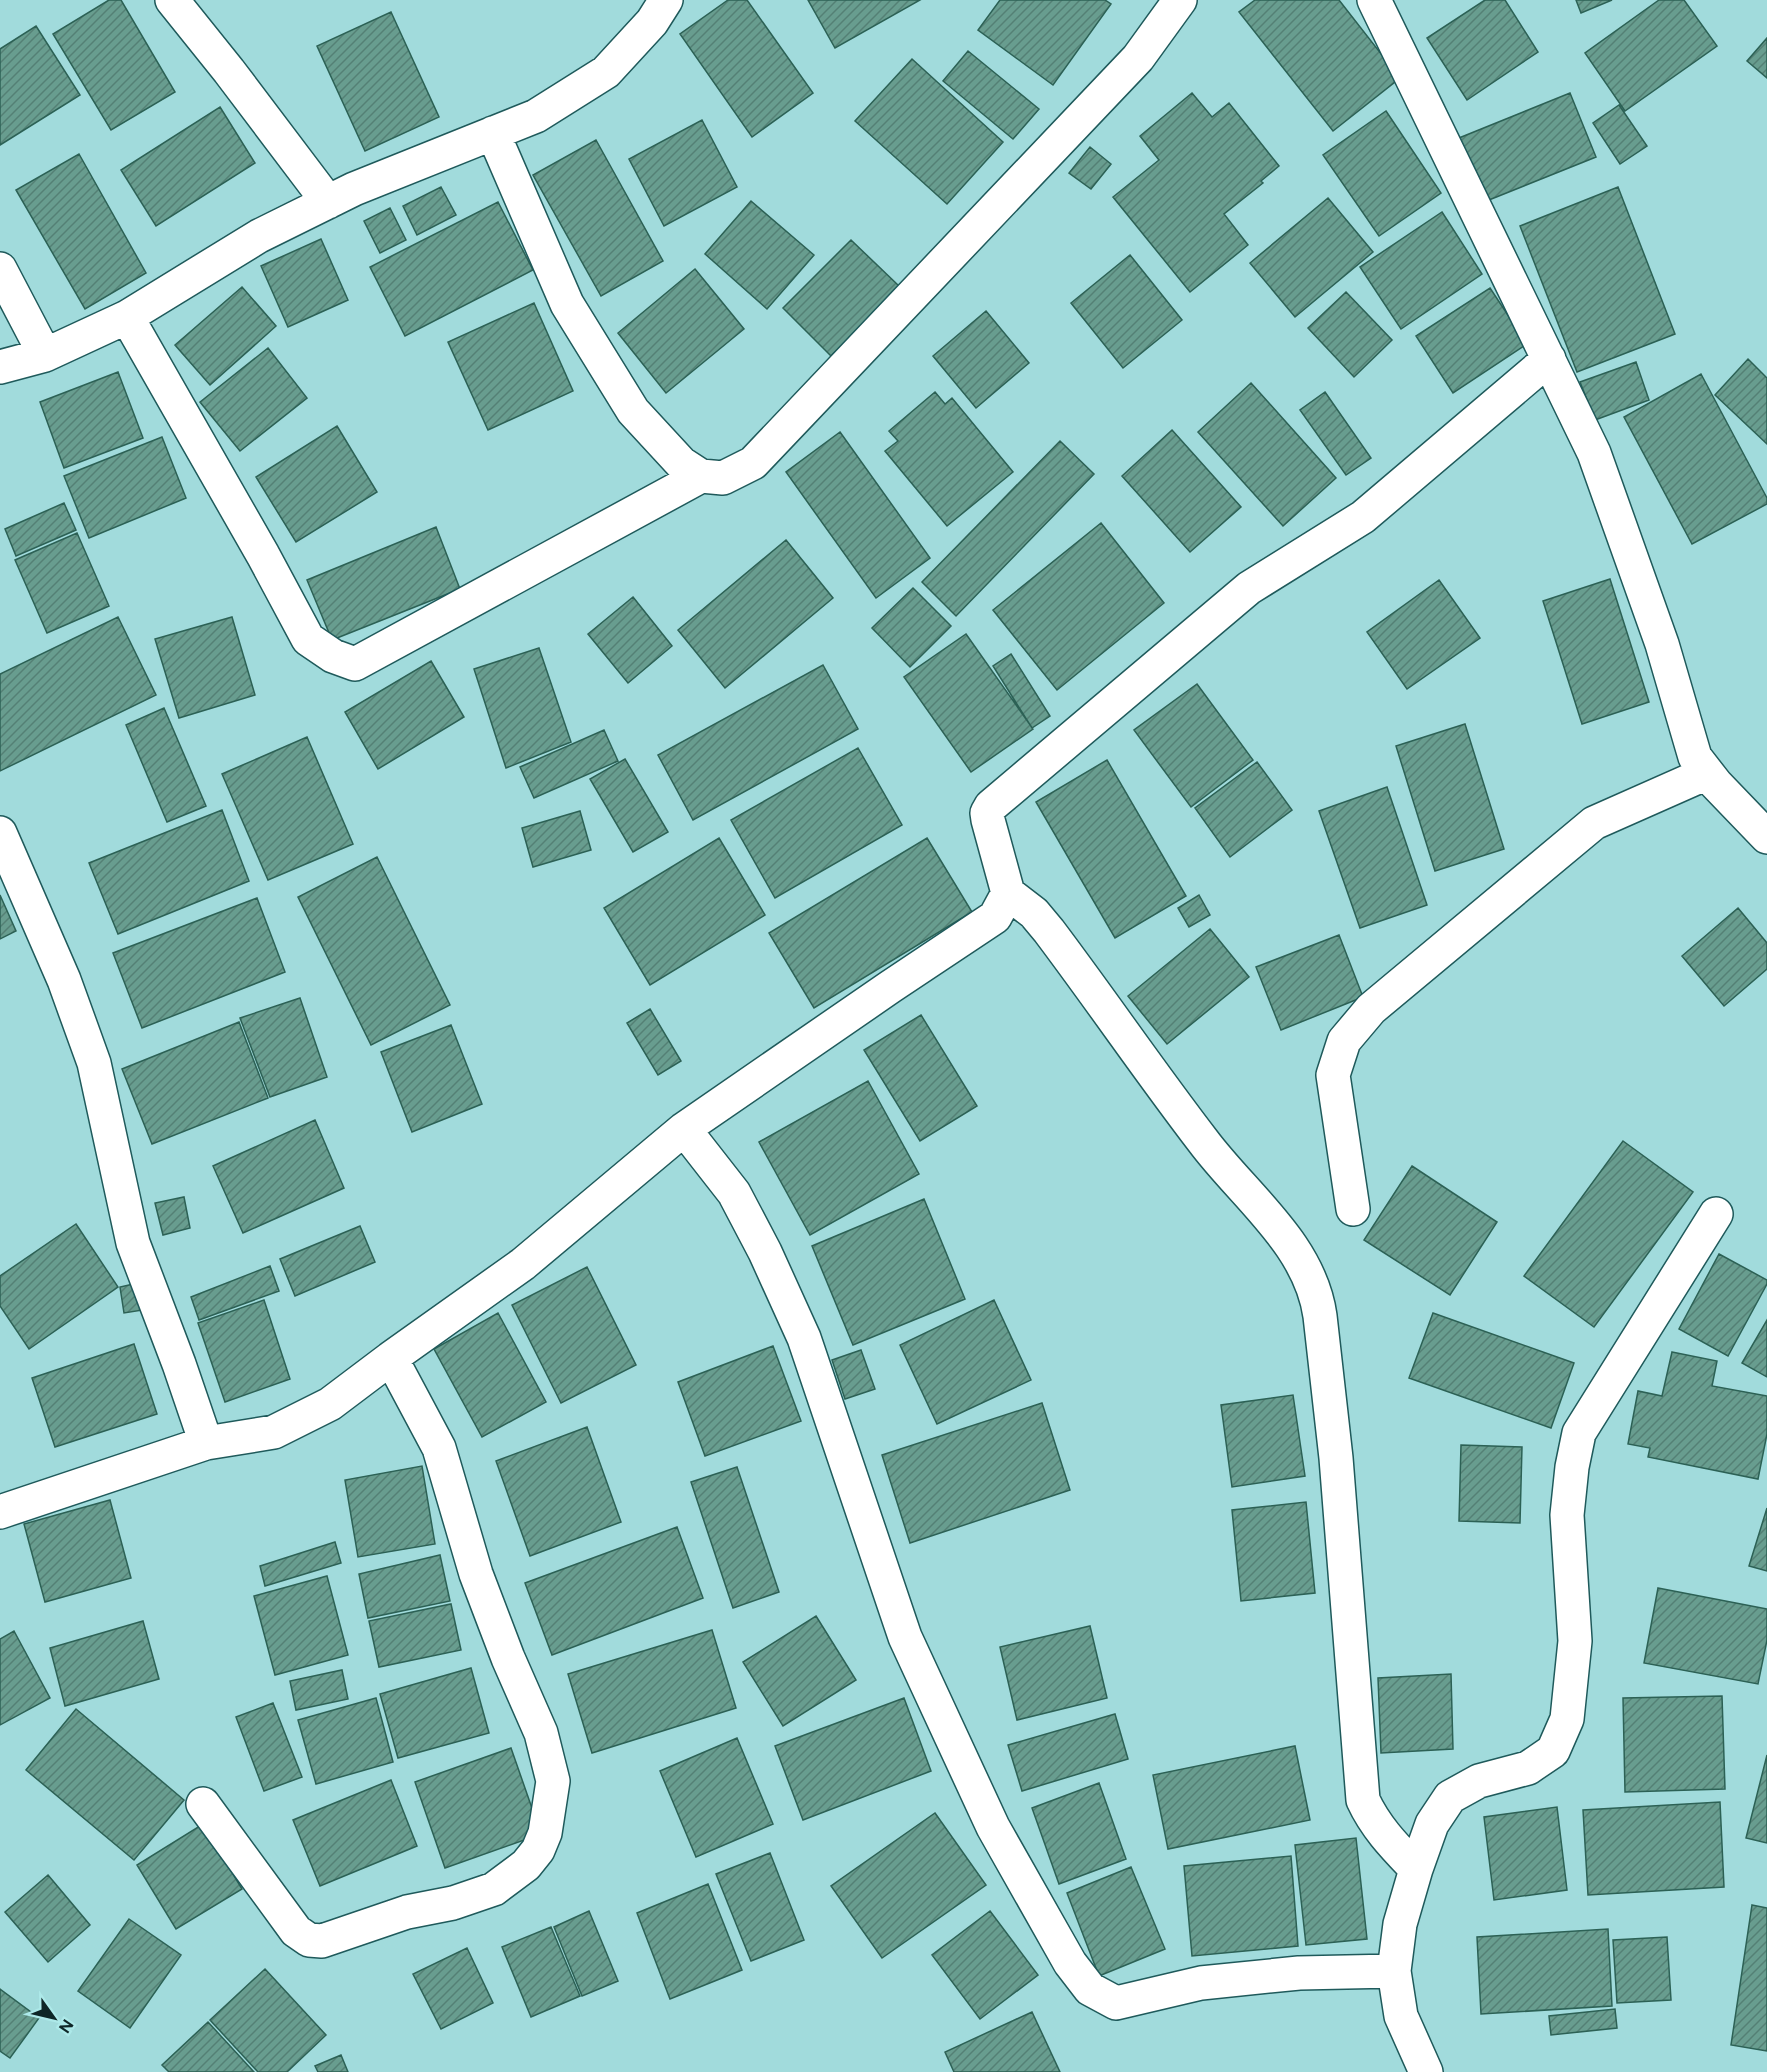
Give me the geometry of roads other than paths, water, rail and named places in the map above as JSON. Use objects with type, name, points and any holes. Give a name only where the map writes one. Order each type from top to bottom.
[{"type":"street","points":[[172,0],[328,202]]},
{"type":"street","points":[[0,367],[45,355],[127,317],[259,236],[354,189],[536,116],[606,72],[652,22],[666,0]]},
{"type":"street","points":[[493,133],[567,304],[633,411],[681,463],[701,476],[723,478],[753,463],[1138,58],[1180,0]]},
{"type":"street","points":[[1374,0],[1594,453],[1662,644],[1695,757],[1767,837]]},
{"type":"street","points":[[0,269],[45,355]]},
{"type":"street","points":[[127,317],[263,555],[308,639],[333,656],[355,664],[701,476]]},
{"type":"street","points":[[1416,1869],[1384,1836],[1371,1819],[1363,1800],[1336,1458],[1319,1307],[1312,1281],[1293,1247],[1204,1143],[1049,931],[1034,913],[1008,892],[987,813],[992,806],[1249,588],[1363,517],[1549,359]]},
{"type":"street","points":[[1353,1209],[1333,1075],[1344,1041],[1371,1009],[1594,823],[1707,773]]},
{"type":"street","points":[[0,833],[64,980],[94,1063],[133,1243],[206,1443]]},
{"type":"street","points":[[0,1512],[206,1443],[274,1432],[330,1404],[523,1264],[684,1129],[995,917],[1008,892]]},
{"type":"street","points":[[684,1129],[734,1193],[765,1252],[804,1338],[905,1637],[993,1827],[1070,1963],[1090,1989],[1116,2003],[1202,1983],[1299,1972],[1394,1971]]},
{"type":"street","points":[[1426,2072],[1401,2016],[1394,1971],[1400,1924],[1416,1869],[1432,1824],[1450,1797],[1479,1781],[1528,1768],[1553,1751],[1567,1719],[1575,1641],[1566,1515],[1579,1433],[1716,1214]]},
{"type":"street","points":[[203,1804],[296,1931],[309,1940],[322,1941],[407,1912],[453,1903],[494,1890],[526,1865],[542,1841],[553,1781],[541,1733],[508,1658],[476,1574],[439,1448],[391,1358]]}]
